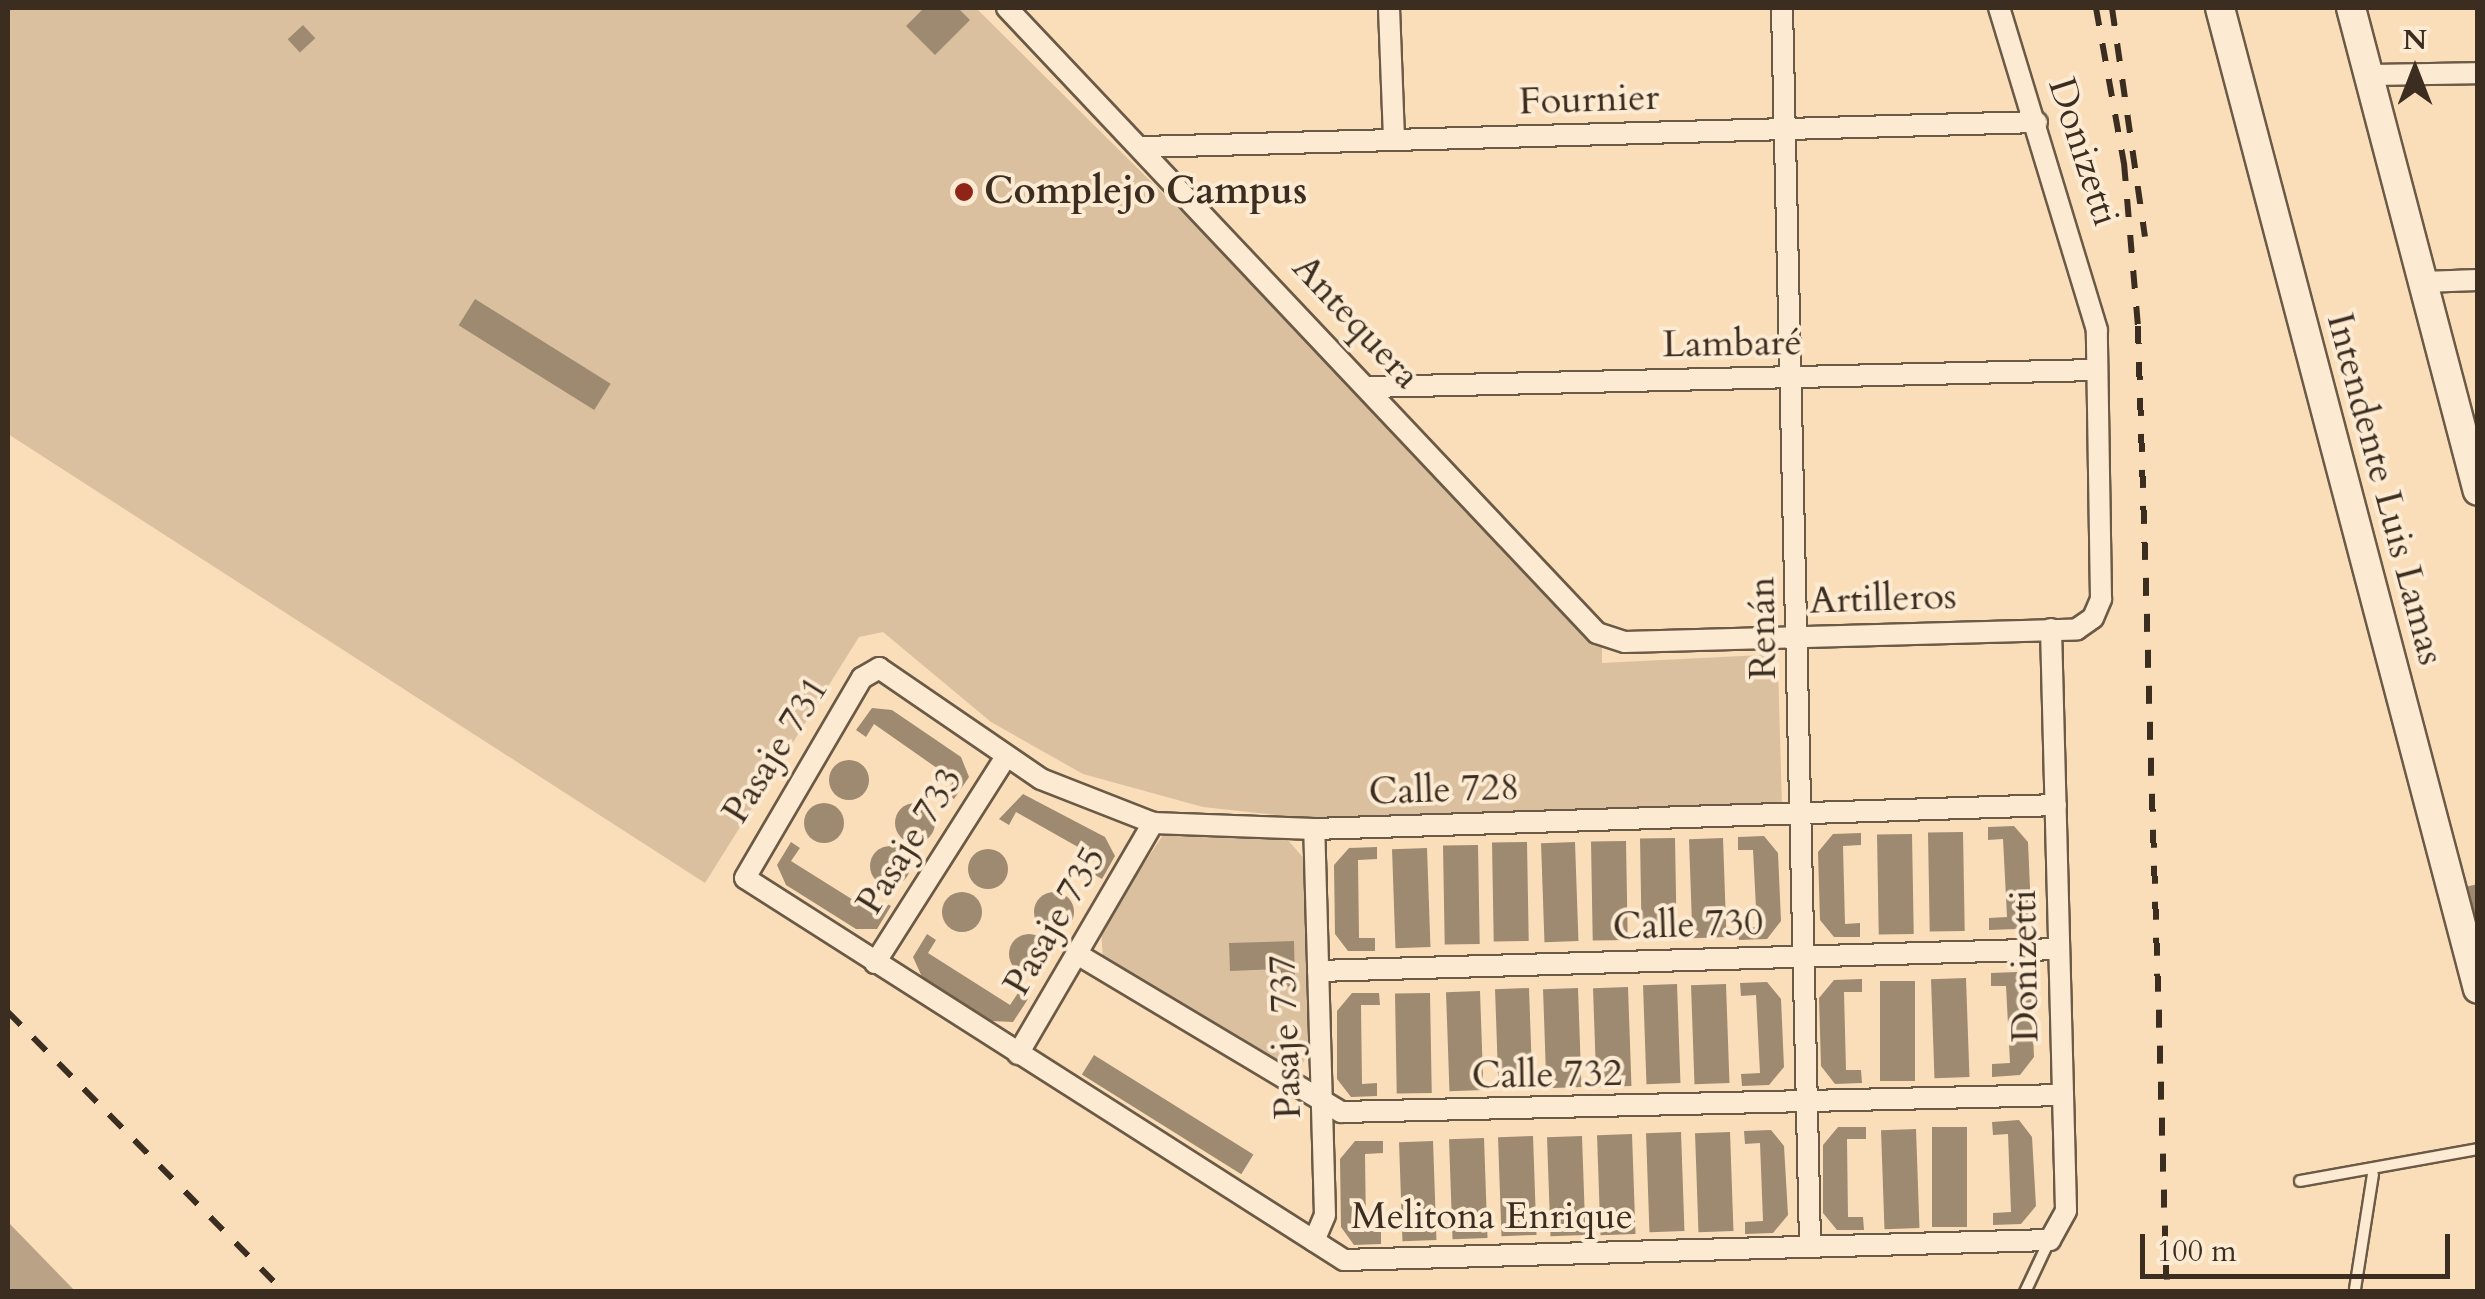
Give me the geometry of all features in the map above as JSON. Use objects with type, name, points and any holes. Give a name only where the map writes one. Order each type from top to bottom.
[{"type":"main road","name":"Intendente Luis Lamas","points":[[2220,8],[2478,989]]},
{"type":"main road","points":[[2350,8],[2477,489]]},
{"type":"street","name":"Antequera","points":[[1007,8],[1612,640]]},
{"type":"street","points":[[1389,8],[1394,140]]},
{"type":"street","name":"Renán","points":[[1782,8],[1810,1246]]},
{"type":"street","name":"Donizetti","points":[[2000,8],[2076,240],[2096,370],[2101,599],[2093,618]]},
{"type":"street","points":[[2368,75],[2478,73]]},
{"type":"street","name":"Fournier","points":[[1143,147],[2037,122]]},
{"type":"street","points":[[2423,282],[2478,280]]},
{"type":"street","name":"Lambaré","points":[[1369,387],[2096,370]]},
{"type":"street","name":"Artilleros","points":[[1612,640],[2051,629],[2093,618]]},
{"type":"street","name":"Donizetti","points":[[2050,1240],[2066,1211],[2051,629]]},
{"type":"street","name":"Calle 728","points":[[878,668],[1005,758],[1090,803],[1153,823],[1314,829],[2056,805]]},
{"type":"street","name":"Pasaje 731","points":[[745,878],[862,678],[878,668]]},
{"type":"street","name":"Pasaje 733","points":[[875,963],[1005,758]]},
{"type":"street","name":"Pasaje 735","points":[[1018,1054],[1153,823]]},
{"type":"street","name":"Pasaje 737","points":[[1314,829],[1326,1215],[1314,1241]]},
{"type":"street","name":"Melitona Enrique","points":[[745,878],[1344,1260],[2050,1240]]},
{"type":"street","name":"Calle 730","points":[[1318,971],[2059,949]]},
{"type":"street","name":"Calle 732","points":[[1076,954],[1324,1106],[1362,1115],[2063,1095]]},
{"type":"lane","points":[[2300,1181],[2373,1174],[2478,1149]]},
{"type":"lane","points":[[2355,1289],[2373,1174]]},
{"type":"lane","name":"Donizetti","points":[[2025,1292],[2050,1240]]},
{"type":"shaded area","points":[[8,8],[976,8],[1348,377],[1602,648],[1602,663],[1762,655],[1778,667],[1782,806],[1304,818],[1203,807],[1083,774],[991,722],[883,632],[859,637],[705,883],[8,434]]},
{"type":"shaded area","points":[[1165,832],[1286,838],[1308,863],[1310,1047],[1297,1077],[1103,960],[1101,928]]},
{"type":"shaded area","points":[[8,1222],[75,1291],[8,1291]]},
{"type":"building","points":[[924,8],[958,8],[970,20],[935,55],[906,26]]},
{"type":"building","points":[[303,25],[315,38],[300,52],[288,39]]},
{"type":"building","points":[[475,299],[611,384],[594,410],[459,325]]},
{"type":"building","points":[[872,708],[892,710],[961,757],[969,777],[954,799],[945,793],[954,780],[874,724],[866,737],[856,730]]},
{"type":"building","points":[[849,760],[863,766],[869,780],[863,794],[849,800],[835,794],[829,780],[835,766]]},
{"type":"building","points":[[1023,794],[1105,837],[1115,856],[1102,879],[1093,874],[1101,860],[1016,812],[1009,825],[999,819]]},
{"type":"building","points":[[824,803],[838,809],[844,823],[838,837],[824,843],[810,837],[804,823],[810,809]]},
{"type":"building","points":[[915,803],[929,809],[935,823],[929,837],[915,843],[901,837],[895,823],[901,809]]},
{"type":"building","points":[[2014,826],[2028,842],[2031,911],[2017,929],[1989,930],[1989,918],[2007,917],[2003,839],[1988,840],[1988,827]]},
{"type":"building","points":[[1963,832],[1965,931],[1930,932],[1928,833]]},
{"type":"building","points":[[1861,833],[1861,845],[1843,846],[1845,924],[1860,923],[1860,937],[1834,937],[1820,920],[1818,852],[1833,834]]},
{"type":"building","points":[[1912,834],[1914,934],[1879,935],[1877,835]]},
{"type":"building","points":[[1764,836],[1778,853],[1781,921],[1767,939],[1739,940],[1738,928],[1757,927],[1753,850],[1738,850],[1738,837]]},
{"type":"building","points":[[1675,838],[1677,937],[1642,938],[1640,839]]},
{"type":"building","points":[[1723,838],[1726,937],[1692,938],[1689,839]]},
{"type":"building","points":[[1626,841],[1628,940],[1593,941],[1591,842]]},
{"type":"building","points":[[791,842],[800,848],[791,861],[874,913],[882,901],[891,906],[877,929],[856,929],[786,885],[777,865]]},
{"type":"building","points":[[1527,842],[1529,941],[1494,942],[1492,843]]},
{"type":"building","points":[[1575,842],[1578,941],[1544,942],[1541,843]]},
{"type":"building","points":[[1478,845],[1480,944],[1445,945],[1443,846]]},
{"type":"building","points":[[890,846],[904,852],[910,866],[904,880],[890,886],[876,880],[870,866],[876,852]]},
{"type":"building","points":[[1377,847],[1377,859],[1358,860],[1359,938],[1375,938],[1375,951],[1348,951],[1335,934],[1334,865],[1349,848]]},
{"type":"building","points":[[1427,848],[1430,947],[1395,948],[1392,849]]},
{"type":"building","points":[[988,849],[1002,855],[1008,869],[1002,883],[988,889],[974,883],[968,869],[974,855]]},
{"type":"building","points":[[2478,884],[2478,918],[2473,919],[2465,887]]},
{"type":"building","points":[[962,892],[976,898],[982,912],[976,926],[962,932],[948,926],[942,912],[948,898]]},
{"type":"building","points":[[1054,892],[1068,898],[1074,912],[1068,926],[1054,932],[1040,926],[1034,912],[1040,898]]},
{"type":"building","points":[[927,934],[936,940],[928,953],[1010,1005],[1018,993],[1028,999],[1013,1022],[992,1021],[922,977],[913,957]]},
{"type":"building","points":[[1029,934],[1043,940],[1049,954],[1043,968],[1029,974],[1015,968],[1009,954],[1015,940]]},
{"type":"building","points":[[1294,941],[1295,986],[1277,987],[1277,969],[1230,971],[1229,943]]},
{"type":"building","points":[[2017,972],[2031,989],[2034,1057],[2020,1075],[1992,1077],[1992,1064],[2010,1063],[2006,986],[1991,986],[1991,973]]},
{"type":"building","points":[[1966,978],[1969,1077],[1934,1078],[1931,979]]},
{"type":"building","points":[[1862,979],[1862,992],[1844,992],[1846,1070],[1861,1070],[1862,1083],[1835,1084],[1821,1066],[1819,998],[1834,980]]},
{"type":"building","points":[[1880,981],[1915,981],[1915,1081],[1880,1081]]},
{"type":"building","points":[[1767,982],[1781,999],[1784,1067],[1769,1085],[1742,1086],[1741,1074],[1760,1073],[1756,995],[1741,996],[1740,983]]},
{"type":"building","points":[[1677,984],[1680,1083],[1646,1084],[1643,985]]},
{"type":"building","points":[[1726,984],[1729,1083],[1694,1084],[1691,985]]},
{"type":"building","points":[[1628,987],[1631,1086],[1596,1087],[1593,988]]},
{"type":"building","points":[[1529,988],[1532,1087],[1498,1088],[1495,989]]},
{"type":"building","points":[[1578,988],[1581,1087],[1546,1088],[1543,989]]},
{"type":"building","points":[[1480,991],[1483,1090],[1449,1091],[1446,992]]},
{"type":"building","points":[[1352,993],[1379,993],[1380,1005],[1361,1005],[1362,1084],[1377,1083],[1377,1096],[1351,1097],[1337,1079],[1337,1011]]},
{"type":"building","points":[[1430,993],[1432,1093],[1397,1094],[1395,994]]},
{"type":"building","points":[[1094,1055],[1253,1155],[1241,1174],[1082,1075]]},
{"type":"building","points":[[2019,1120],[2032,1137],[2036,1206],[2021,1224],[1993,1225],[1993,1213],[2011,1212],[2008,1134],[1993,1135],[1992,1122]]},
{"type":"building","points":[[1838,1127],[1866,1127],[1866,1139],[1847,1139],[1848,1217],[1863,1217],[1864,1230],[1837,1230],[1823,1213],[1823,1145]]},
{"type":"building","points":[[1932,1127],[1967,1127],[1967,1227],[1932,1227]]},
{"type":"building","points":[[1916,1129],[1919,1228],[1884,1229],[1881,1130]]},
{"type":"building","points":[[1771,1130],[1784,1146],[1788,1215],[1773,1233],[1745,1234],[1745,1222],[1763,1221],[1760,1143],[1745,1144],[1744,1131]]},
{"type":"building","points":[[1681,1132],[1684,1231],[1649,1232],[1646,1133]]},
{"type":"building","points":[[1730,1132],[1733,1231],[1698,1232],[1695,1133]]},
{"type":"building","points":[[1632,1134],[1635,1234],[1601,1235],[1597,1135]]},
{"type":"building","points":[[1533,1136],[1536,1235],[1501,1236],[1498,1137]]},
{"type":"building","points":[[1582,1136],[1585,1235],[1550,1236],[1547,1137]]},
{"type":"building","points":[[1484,1138],[1487,1238],[1453,1239],[1449,1139]]},
{"type":"building","points":[[1355,1141],[1383,1141],[1383,1153],[1365,1154],[1366,1231],[1381,1231],[1381,1244],[1354,1245],[1341,1227],[1340,1159]]},
{"type":"building","points":[[1433,1141],[1436,1240],[1402,1241],[1399,1142]]},
{"type":"railway","points":[[2096,8],[2124,163],[2138,326],[2167,1292]]},
{"type":"railway","points":[[2112,8],[2145,237]]},
{"type":"railway","points":[[8,1012],[284,1292]]},
{"type":"place","name":"Complejo Campus","points":[[964,192]]}]
